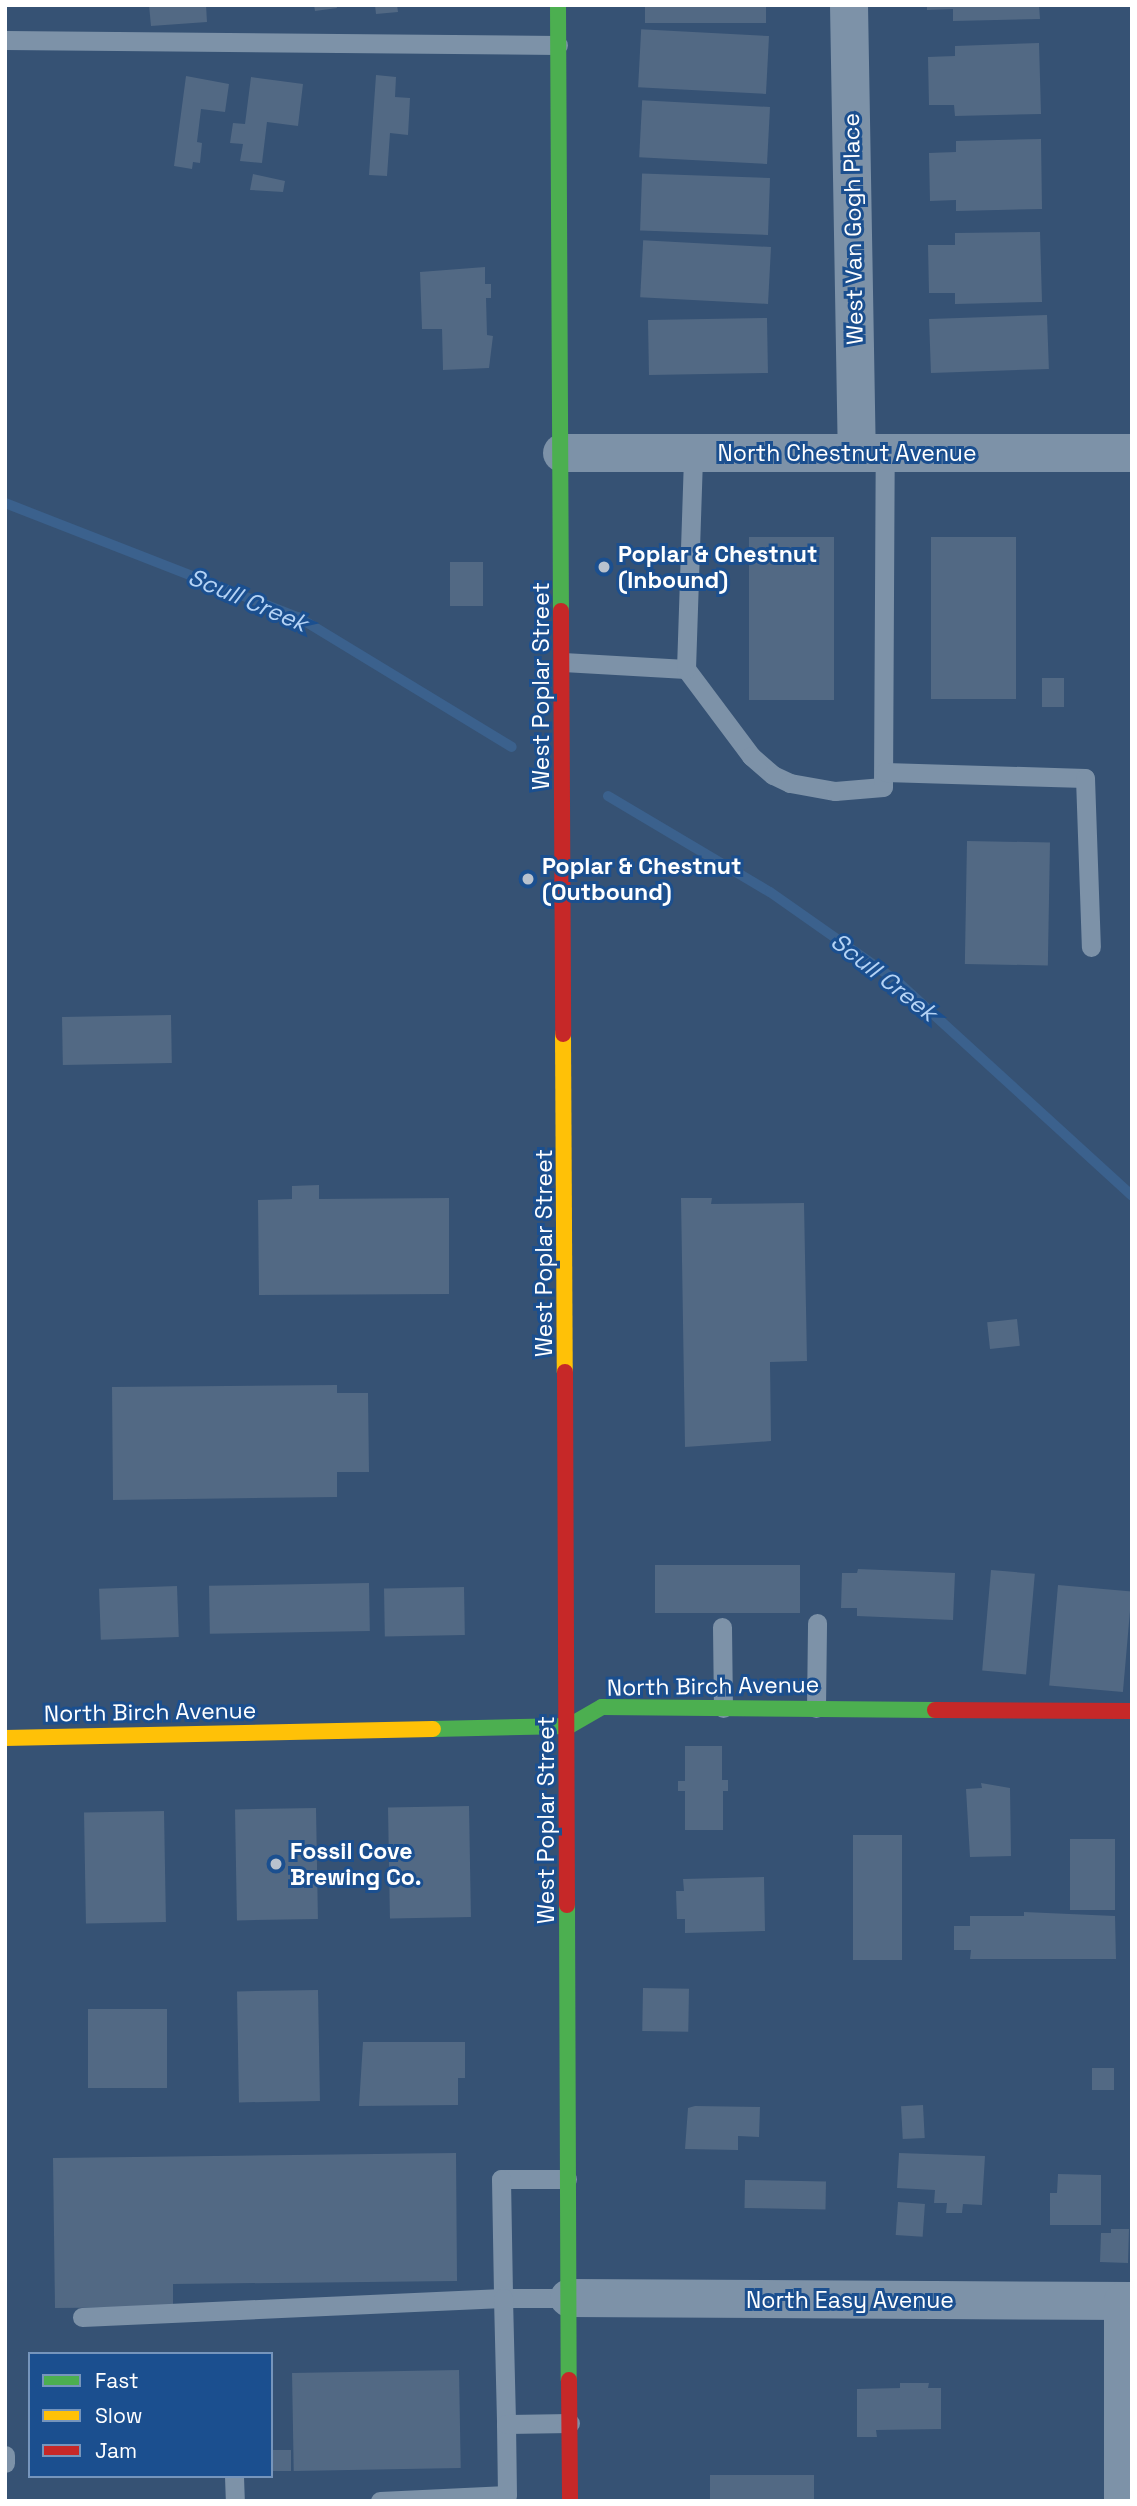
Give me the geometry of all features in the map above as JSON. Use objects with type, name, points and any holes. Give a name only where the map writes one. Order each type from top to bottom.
[{"type":"street","name":"West Poplar Street","points":[[558,5],[569,1726],[567,2179],[570,2501]]},
{"type":"street","name":"West Van Gogh Place","points":[[849,5],[871,453]]},
{"type":"street","name":"North Chestnut Avenue","points":[[562,453],[1132,453]]},
{"type":"street","name":"North Birch Avenue","points":[[5,1738],[569,1726],[602,1707],[1132,1711]]},
{"type":"street","name":"North Easy Avenue","points":[[569,2298],[1128,2301]]},
{"type":"street","points":[[1123,2501],[1128,2301]]},
{"type":"lane","points":[[5,40],[558,45]]},
{"type":"lane","points":[[693,453],[686,669],[751,756],[773,775],[790,783],[835,791],[883,787],[885,772],[871,453]]},
{"type":"lane","points":[[563,662],[686,669]]},
{"type":"lane","points":[[885,772],[1085,778],[1091,947]]},
{"type":"lane","points":[[816,1708],[817,1623]]},
{"type":"lane","points":[[722,1627],[723,1708]]},
{"type":"lane","points":[[380,2501],[507,2496],[501,2179],[567,2179]]},
{"type":"lane","points":[[82,2317],[503,2298],[569,2298]]},
{"type":"lane","points":[[506,2424],[570,2423]]},
{"type":"lane","points":[[5,2455],[5,2463]]},
{"type":"lane","points":[[234,2478],[235,2501]]},
{"type":"building","points":[[149,5],[206,5],[207,22],[151,26]]},
{"type":"building","points":[[314,5],[336,5],[337,8],[315,11]]},
{"type":"building","points":[[375,5],[397,5],[398,12],[376,14]]},
{"type":"building","points":[[645,5],[766,5],[766,23],[645,23]]},
{"type":"building","points":[[927,5],[1039,5],[1040,19],[953,21],[953,9],[927,10]]},
{"type":"building","points":[[641,29],[769,36],[766,94],[638,87]]},
{"type":"building","points":[[1039,43],[1041,114],[955,116],[954,105],[929,105],[928,57],[955,56],[955,46]]},
{"type":"building","points":[[376,75],[396,77],[395,97],[410,98],[408,135],[390,133],[387,176],[369,175]]},
{"type":"building","points":[[186,76],[229,84],[225,112],[201,109],[197,142],[202,143],[200,163],[193,162],[192,169],[174,166]]},
{"type":"building","points":[[251,77],[303,84],[298,126],[267,122],[262,163],[240,161],[243,144],[230,143],[233,123],[245,124]]},
{"type":"building","points":[[642,100],[770,107],[767,164],[639,157]]},
{"type":"building","points":[[1041,139],[1042,209],[956,211],[956,200],[930,201],[929,153],[956,152],[956,141]]},
{"type":"building","points":[[253,174],[285,181],[283,192],[250,190]]},
{"type":"building","points":[[642,174],[770,178],[768,235],[640,230]]},
{"type":"building","points":[[1040,232],[1042,302],[955,304],[955,293],[929,293],[928,245],[955,245],[955,233]]},
{"type":"building","points":[[643,240],[771,247],[768,304],[640,297]]},
{"type":"building","points":[[485,267],[485,284],[491,284],[491,298],[486,298],[487,335],[493,336],[489,368],[443,370],[442,329],[422,329],[420,272]]},
{"type":"building","points":[[1047,315],[1049,369],[931,373],[929,319]]},
{"type":"building","points":[[767,318],[768,373],[649,375],[648,320]]},
{"type":"building","points":[[749,537],[834,537],[834,700],[749,700]]},
{"type":"building","points":[[931,537],[1016,537],[1016,699],[931,699]]},
{"type":"building","points":[[450,562],[483,562],[483,606],[450,606]]},
{"type":"building","points":[[1042,678],[1064,678],[1064,707],[1042,707]]},
{"type":"building","points":[[967,841],[1050,842],[1048,965],[965,964]]},
{"type":"building","points":[[171,1015],[172,1063],[63,1065],[62,1017]]},
{"type":"building","points":[[319,1185],[319,1199],[449,1198],[449,1294],[259,1295],[258,1200],[292,1199],[292,1186]]},
{"type":"building","points":[[681,1198],[712,1198],[711,1204],[804,1203],[807,1361],[770,1362],[771,1441],[685,1447]]},
{"type":"building","points":[[1017,1319],[1020,1346],[990,1349],[987,1322]]},
{"type":"building","points":[[337,1385],[337,1393],[368,1393],[369,1472],[337,1472],[337,1497],[113,1500],[112,1387]]},
{"type":"building","points":[[655,1565],[800,1565],[800,1613],[655,1613]]},
{"type":"building","points":[[858,1569],[955,1573],[953,1620],[857,1616],[857,1608],[841,1608],[842,1573],[857,1573]]},
{"type":"building","points":[[991,1570],[1035,1574],[1026,1674],[982,1671]]},
{"type":"building","points":[[369,1583],[370,1631],[210,1634],[209,1586]]},
{"type":"building","points":[[1058,1585],[1132,1591],[1123,1692],[1049,1686]]},
{"type":"building","points":[[177,1586],[179,1637],[101,1640],[99,1589]]},
{"type":"building","points":[[464,1587],[465,1635],[385,1636],[384,1588]]},
{"type":"building","points":[[685,1746],[722,1746],[722,1780],[728,1780],[728,1791],[723,1791],[723,1830],[685,1830],[685,1791],[678,1791],[678,1781],[685,1781]]},
{"type":"building","points":[[981,1783],[1010,1788],[1011,1856],[970,1857],[966,1789],[982,1788]]},
{"type":"building","points":[[469,1806],[471,1917],[390,1918],[388,1807]]},
{"type":"building","name":"Fossil Cove Brewing Co.","points":[[316,1808],[318,1919],[237,1920],[235,1809]]},
{"type":"building","points":[[164,1811],[166,1922],[86,1923],[84,1812]]},
{"type":"building","points":[[853,1835],[902,1835],[902,1960],[853,1960]]},
{"type":"building","points":[[1070,1839],[1115,1839],[1115,1910],[1070,1910]]},
{"type":"building","points":[[764,1877],[765,1931],[685,1933],[685,1919],[677,1919],[676,1891],[684,1891],[683,1879]]},
{"type":"building","points":[[1024,1912],[1115,1916],[1116,1959],[970,1959],[971,1950],[954,1950],[954,1926],[970,1926],[970,1916],[1024,1916]]},
{"type":"building","points":[[643,1988],[689,1989],[688,2032],[642,2031]]},
{"type":"building","points":[[318,1990],[320,2101],[239,2102],[237,1991]]},
{"type":"building","points":[[88,2009],[167,2009],[167,2088],[88,2088]]},
{"type":"building","points":[[363,2042],[465,2042],[465,2078],[458,2078],[458,2105],[359,2106]]},
{"type":"building","points":[[1092,2068],[1114,2068],[1114,2090],[1092,2090]]},
{"type":"building","points":[[923,2105],[925,2138],[903,2139],[901,2106]]},
{"type":"building","points":[[760,2107],[759,2137],[738,2136],[738,2150],[685,2149],[688,2108]]},
{"type":"building","points":[[456,2153],[457,2281],[173,2284],[173,2307],[55,2308],[53,2158]]},
{"type":"building","points":[[899,2153],[985,2156],[982,2205],[963,2204],[962,2213],[946,2213],[947,2203],[934,2203],[935,2190],[897,2188]]},
{"type":"building","points":[[1058,2174],[1101,2175],[1101,2225],[1050,2225],[1050,2193],[1057,2193]]},
{"type":"building","points":[[745,2180],[826,2181],[825,2209],[745,2208]]},
{"type":"building","points":[[898,2202],[925,2204],[923,2237],[896,2235]]},
{"type":"building","points":[[1111,2229],[1129,2229],[1128,2263],[1100,2262],[1101,2233],[1111,2233]]},
{"type":"building","points":[[459,2370],[461,2468],[294,2471],[292,2373]]},
{"type":"building","points":[[900,2383],[929,2383],[928,2388],[941,2388],[941,2429],[876,2430],[877,2437],[857,2437],[857,2389],[900,2388]]},
{"type":"building","points":[[273,2450],[291,2450],[291,2471],[273,2471]]},
{"type":"building","points":[[710,2475],[814,2475],[814,2501],[710,2501]]},
{"type":"waterway","name":"Scull Creek","points":[[5,503],[298,617],[512,747]]},
{"type":"waterway","name":"Scull Creek","points":[[608,796],[770,892],[898,982],[1132,1196]]},
{"type":"traffic: fast","points":[[558,5],[561,611]]},
{"type":"traffic: fast","points":[[433,1729],[569,1726],[602,1707],[935,1710]]},
{"type":"traffic: fast","points":[[567,1905],[569,2380]]},
{"type":"traffic: slow","points":[[563,1034],[565,1372]]},
{"type":"traffic: slow","points":[[5,1738],[433,1729]]},
{"type":"traffic: jam","points":[[561,611],[563,1034]]},
{"type":"traffic: jam","points":[[565,1372],[567,1905]]},
{"type":"traffic: jam","points":[[935,1710],[1132,1711]]},
{"type":"traffic: jam","points":[[569,2380],[570,2501]]},
{"type":"place","name":"Poplar & Chestnut (Inbound)","points":[[604,567]]},
{"type":"place","name":"Poplar & Chestnut (Outbound)","points":[[528,879]]},
{"type":"place","name":"Fossil Cove Brewing Co.","points":[[276,1864]]}]
